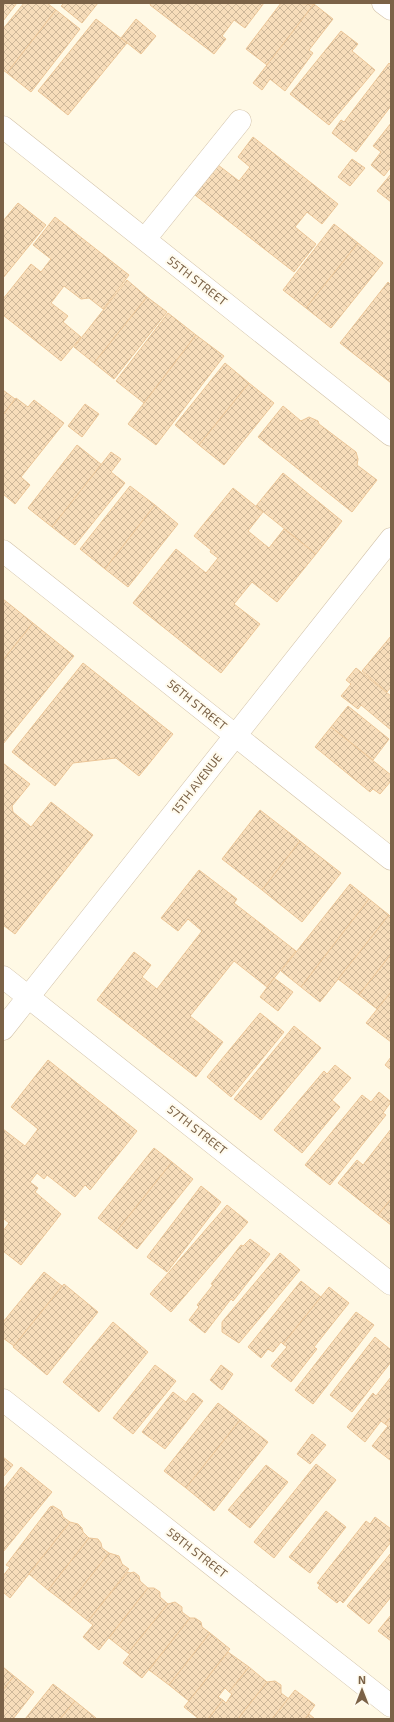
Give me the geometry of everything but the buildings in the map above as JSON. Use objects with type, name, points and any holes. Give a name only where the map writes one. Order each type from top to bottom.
[{"type":"street","points":[[383,3],[391,9]]},
{"type":"street","points":[[145,239],[240,121]]},
{"type":"street","name":"55TH STREET","points":[[3,127],[391,435]]},
{"type":"street","name":"15TH AVENUE","points":[[3,1029],[391,539]]},
{"type":"street","name":"56TH STREET","points":[[3,551],[391,858]]},
{"type":"street","name":"57TH STREET","points":[[3,977],[391,1284]]},
{"type":"street","name":"58TH STREET","points":[[3,1400],[391,1706]]}]
